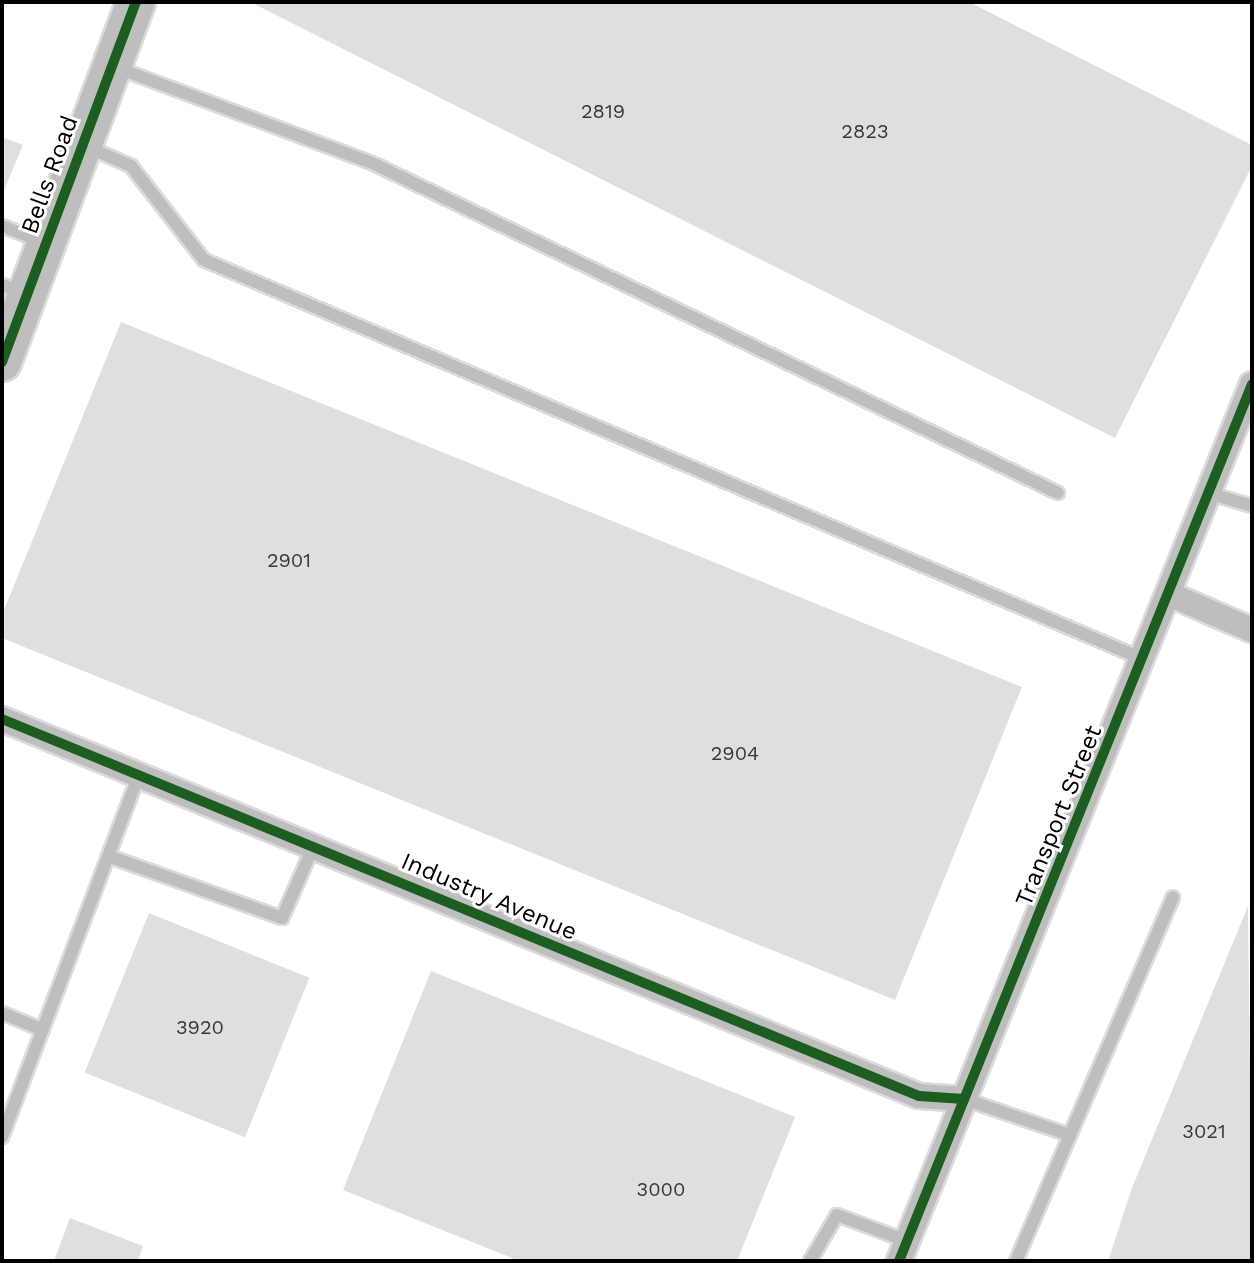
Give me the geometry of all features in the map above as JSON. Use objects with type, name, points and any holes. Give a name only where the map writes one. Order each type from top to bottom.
[{"type":"main road","name":"Bells Road","points":[[2,362],[15,289],[46,243],[136,2]]},
{"type":"street","name":"Transport Street","points":[[903,1251],[1145,660],[1252,384]]},
{"type":"street","points":[[1171,595],[1252,630]]},
{"type":"street","name":"Industry Avenue","points":[[2,719],[919,1096],[964,1099]]},
{"type":"lane","points":[[112,66],[195,91],[372,163],[1058,493]]},
{"type":"lane","points":[[83,144],[131,166],[204,260],[1145,660]]},
{"type":"lane","points":[[2,226],[46,243]]},
{"type":"lane","points":[[1208,493],[1252,506]]},
{"type":"lane","points":[[2,1137],[139,774]]},
{"type":"lane","points":[[108,856],[282,918],[314,845]]},
{"type":"lane","points":[[1016,1261],[1173,897]]},
{"type":"lane","points":[[2,1013],[43,1030]]},
{"type":"lane","points":[[964,1099],[1070,1135]]},
{"type":"lane","points":[[810,1261],[837,1215],[903,1251]]},
{"type":"building","points":[[250,2],[969,2],[1252,145],[1252,166],[1115,438]]},
{"type":"building","points":[[2,137],[23,145],[2,195]]},
{"type":"building","points":[[121,322],[1022,687],[895,1000],[2,638],[2,615]]},
{"type":"building","points":[[1248,906],[1252,1261],[1108,1261],[1132,1188]]},
{"type":"building","points":[[149,913],[309,978],[245,1137],[85,1072]]},
{"type":"building","points":[[431,971],[795,1117],[737,1261],[519,1261],[343,1190]]},
{"type":"building","points":[[70,1218],[143,1246],[138,1261],[54,1261]]},
{"type":"cycle path","points":[[2,362],[136,2]]},
{"type":"cycle path","points":[[899,1261],[1252,384]]},
{"type":"cycle path","points":[[2,719],[919,1096],[964,1099]]}]
